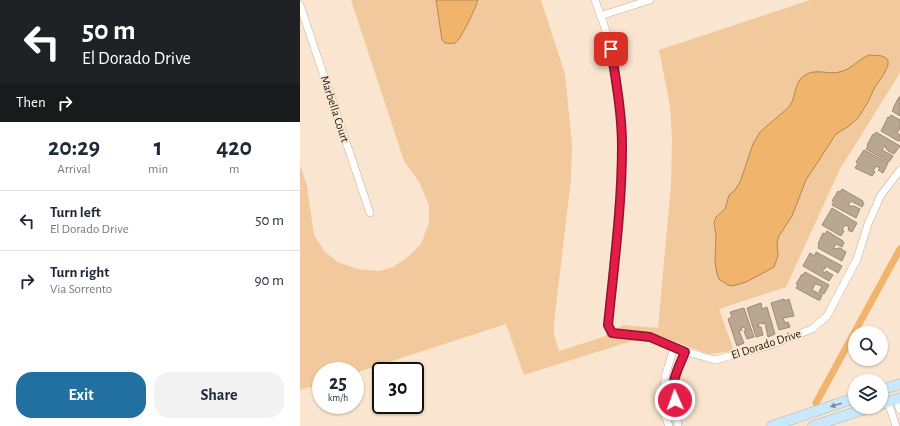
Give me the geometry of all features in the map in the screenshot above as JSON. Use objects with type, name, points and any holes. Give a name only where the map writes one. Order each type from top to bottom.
[{"type":"main road","points":[[888,388],[900,384]]},
{"type":"main road","points":[[772,426],[848,400]]},
{"type":"main road","points":[[814,426],[850,414]]},
{"type":"street","points":[[595,0],[600,16],[649,0]]},
{"type":"street","name":"Marbella Court","points":[[300,5],[370,213]]},
{"type":"street","name":"El Dorado Drive","points":[[600,16],[607,35],[614,71],[620,110],[622,145],[621,182],[608,325],[612,333],[650,337],[685,352],[715,360],[768,346],[812,329],[827,316],[857,259],[868,224],[881,196],[900,170]]},
{"type":"street","points":[[669,426],[661,408],[666,373],[674,348]]},
{"type":"street","points":[[678,426],[677,419],[679,409],[672,392],[676,374],[685,352]]},
{"type":"street","points":[[893,399],[900,410]]},
{"type":"street","points":[[893,399],[896,426]]},
{"type":"street","points":[[663,401],[675,400]]},
{"type":"shaded area","points":[[351,0],[541,0],[565,74],[572,144],[571,179],[554,323],[554,335],[559,351],[603,337],[623,325],[658,328],[671,184],[672,139],[670,106],[659,50],[810,0],[900,0],[900,73],[840,169],[786,287],[719,309],[734,351],[709,354],[654,334],[524,375],[506,324],[389,362],[372,362],[372,367],[364,370],[364,362],[312,362],[312,387],[300,390],[300,165],[307,186],[314,235],[325,252],[338,262],[357,269],[380,271],[393,267],[409,256],[421,244],[429,223],[429,205],[419,182],[404,161]]},
{"type":"shaded area","points":[[436,0],[478,0],[464,30],[458,41],[455,43],[445,43],[442,40]]},
{"type":"shaded area","points":[[869,55],[882,56],[888,60],[888,65],[884,74],[858,118],[836,134],[806,180],[792,216],[779,236],[777,242],[778,256],[774,267],[746,282],[732,286],[728,285],[719,279],[717,274],[715,262],[716,236],[714,223],[716,217],[725,209],[729,195],[735,190],[740,182],[753,144],[760,132],[789,107],[799,81],[804,76],[814,72],[831,73],[843,71]]},
{"type":"building","points":[[900,97],[900,116],[892,111]]},
{"type":"building","points":[[891,115],[900,120],[900,128],[897,133],[900,135],[900,140],[898,141],[881,131],[888,117],[889,118]]},
{"type":"building","points":[[876,132],[900,146],[894,154],[886,149],[885,145],[882,150],[893,156],[889,162],[866,149],[873,134],[874,135]]},
{"type":"building","points":[[864,150],[888,163],[883,173],[878,170],[880,168],[876,166],[873,171],[875,172],[872,176],[855,168],[858,163],[856,162]]},
{"type":"building","points":[[842,189],[864,203],[862,207],[851,201],[848,206],[854,206],[860,209],[856,218],[832,205],[834,202],[832,201],[838,191],[840,192]]},
{"type":"building","points":[[832,208],[857,223],[852,232],[848,230],[849,227],[845,225],[841,236],[822,225]]},
{"type":"building","points":[[827,231],[844,243],[842,247],[836,244],[833,249],[840,248],[846,252],[842,261],[818,248],[818,244],[823,233],[825,234]]},
{"type":"building","points":[[816,252],[842,266],[838,273],[826,266],[825,269],[823,268],[823,273],[826,271],[833,275],[829,281],[803,266],[810,253],[815,256]]},
{"type":"building","points":[[805,272],[829,285],[824,294],[819,292],[822,286],[815,284],[812,290],[822,295],[820,300],[796,288],[798,285],[796,284]]},
{"type":"building","points":[[784,299],[785,301],[789,299],[794,316],[783,318],[785,323],[788,322],[790,327],[779,330],[771,303]]},
{"type":"building","points":[[761,303],[762,309],[767,307],[775,334],[768,337],[765,323],[761,323],[757,326],[761,327],[763,335],[756,337],[747,308]]},
{"type":"building","points":[[744,308],[754,337],[747,339],[744,331],[747,330],[744,327],[741,328],[742,330],[739,331],[744,343],[737,346],[728,319],[732,317],[730,312]]},
{"type":"waterway","points":[[816,403],[900,249]]},
{"type":"route","points":[[611,49],[620,110],[622,145],[621,182],[608,325],[612,333],[627,336],[650,337],[685,352],[676,374],[672,392],[675,400]]}]
